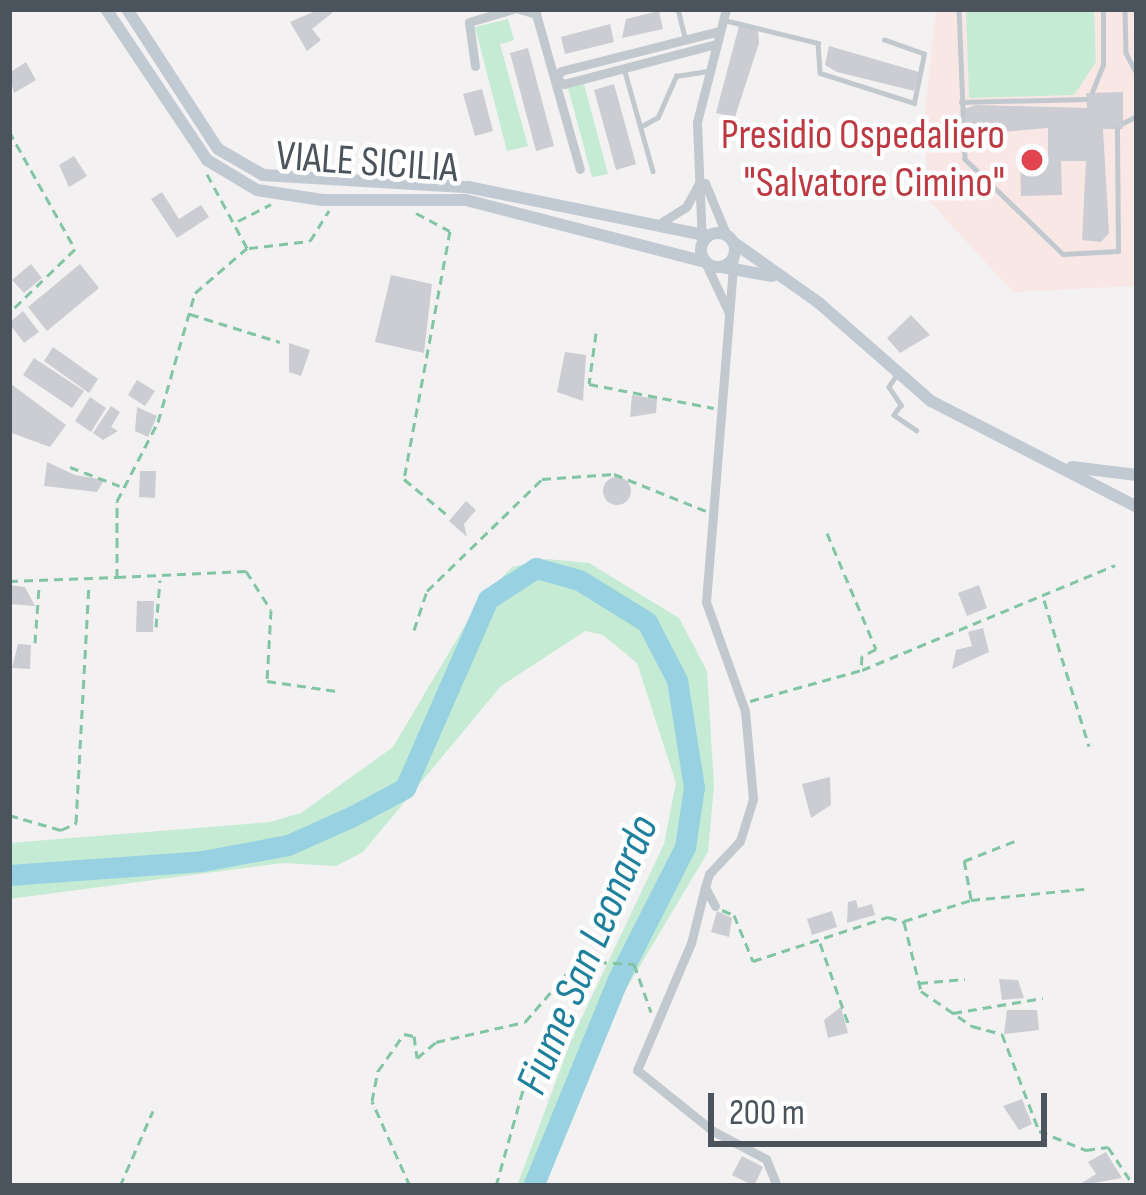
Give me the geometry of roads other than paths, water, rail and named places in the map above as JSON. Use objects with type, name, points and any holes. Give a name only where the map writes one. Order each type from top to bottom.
[{"type":"main road","name":"VIALE SICILIA","points":[[106,9],[207,160],[283,197],[466,200],[723,256]]},
{"type":"main road","name":"VIALE SICILIA","points":[[127,9],[202,129],[240,164],[289,182],[416,181],[606,219],[662,222],[704,238],[723,256]]},
{"type":"main road","points":[[704,238],[723,256],[784,281],[931,401],[1137,505],[1137,479],[1059,464]]},
{"type":"main road","points":[[723,256],[784,281]]},
{"type":"street","points":[[476,66],[469,22],[516,9],[536,14],[580,169]]},
{"type":"street","points":[[556,79],[559,71],[686,38],[723,20]]},
{"type":"street","points":[[704,238],[697,122],[723,20]]},
{"type":"street","points":[[556,79],[564,84],[716,44]]},
{"type":"street","points":[[700,166],[723,256],[731,320],[713,512],[710,628],[742,703],[753,799],[740,841],[705,887],[691,944],[637,1070],[713,1131],[759,1153],[777,1186]]},
{"type":"street","points":[[662,222],[686,207],[701,179]]},
{"type":"street","points":[[723,256],[731,320]]},
{"type":"street","points":[[705,887],[715,906]]},
{"type":"lane","points":[[678,9],[686,38]]},
{"type":"lane","points":[[958,9],[968,163],[1069,256],[1118,251],[1120,126],[1137,116]]},
{"type":"lane","points":[[1091,92],[1103,65],[1102,9]]},
{"type":"lane","points":[[1125,9],[1126,53],[1137,74]]},
{"type":"lane","points":[[723,20],[818,43],[820,73],[914,103],[924,54],[884,40]]},
{"type":"lane","points":[[624,68],[653,171]]},
{"type":"lane","points":[[640,127],[658,117],[676,76],[708,71]]},
{"type":"lane","points":[[961,102],[1086,99]]},
{"type":"lane","points":[[202,129],[214,118]]},
{"type":"lane","points":[[897,375],[890,387],[901,405],[895,415],[916,430]]},
{"type":"waterway","name":"Fiume San Leonardo","points":[[9,875],[202,861],[288,845],[351,817],[405,788],[488,599],[536,568],[579,580],[647,622],[677,680],[694,787],[685,847],[618,979],[533,1186]]},
{"type":"place","name":"Presidio Ospedaliero \"Salvatore Cimino\"","points":[[1032,160]]}]
